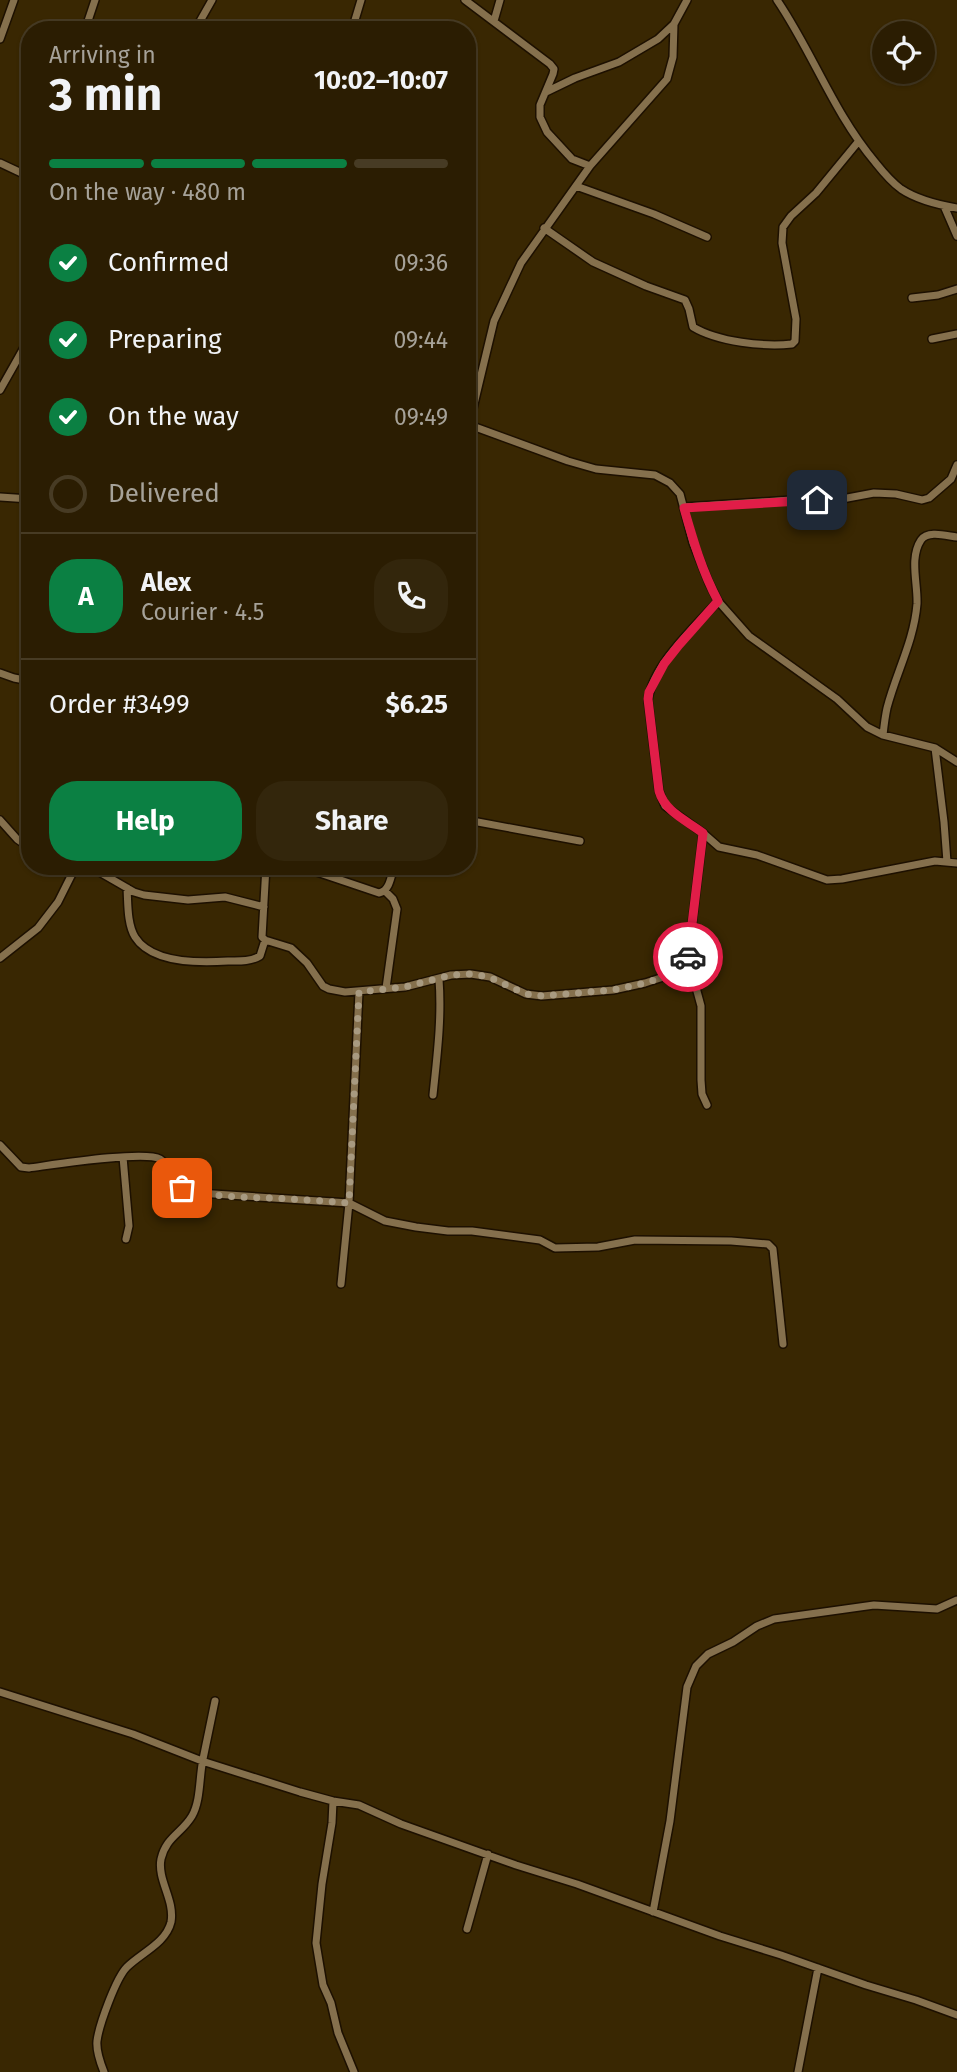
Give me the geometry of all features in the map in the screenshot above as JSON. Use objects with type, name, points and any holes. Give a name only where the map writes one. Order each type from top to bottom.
[{"type":"street","points":[[0,38],[13,0]]},
{"type":"street","points":[[82,0],[94,2],[88,21]]},
{"type":"street","points":[[200,21],[212,0]]},
{"type":"street","points":[[355,21],[361,0]]},
{"type":"street","points":[[465,0],[554,69],[540,104],[540,117],[547,132],[572,159],[590,166]]},
{"type":"street","points":[[494,20],[500,0]]},
{"type":"street","points":[[545,92],[619,62],[658,39],[674,24],[687,0]]},
{"type":"street","points":[[777,0],[804,45],[832,101],[858,142],[890,180],[909,194],[957,208]]},
{"type":"street","points":[[476,392],[494,321],[520,263],[590,166],[667,79],[674,57],[674,24]]},
{"type":"street","points":[[544,228],[593,262],[685,300],[693,327],[702,333],[752,344],[792,344],[795,341],[796,319],[782,243],[783,226],[817,193],[858,142]]},
{"type":"street","points":[[0,163],[21,173]]},
{"type":"street","points":[[576,186],[707,236]]},
{"type":"street","points":[[944,206],[957,236]]},
{"type":"street","points":[[912,298],[938,295],[957,289]]},
{"type":"street","points":[[932,339],[957,334]]},
{"type":"street","points":[[0,390],[21,353]]},
{"type":"street","points":[[476,427],[596,469],[655,475],[670,482],[684,508],[693,543],[718,601],[749,636],[837,699],[867,727],[883,735],[935,748],[957,762]]},
{"type":"street","points":[[684,508],[842,499],[874,493],[922,500],[929,498],[951,479],[957,465]]},
{"type":"street","points":[[0,497],[21,498]]},
{"type":"street","points":[[883,735],[888,704],[911,637],[917,604],[915,567],[920,543],[926,536],[957,537]]},
{"type":"street","points":[[718,601],[679,645],[652,684],[648,699],[662,801],[673,813],[703,833],[719,848],[757,855],[827,880],[934,861],[957,863]]},
{"type":"street","points":[[0,674],[21,679]]},
{"type":"street","points":[[935,748],[947,863]]},
{"type":"street","points":[[0,820],[21,842]]},
{"type":"street","points":[[476,822],[580,841]]},
{"type":"street","points":[[703,833],[693,930],[688,949],[701,1006],[701,1080],[702,1094],[707,1105]]},
{"type":"street","points":[[1,954],[38,928],[58,902],[72,875]]},
{"type":"street","points":[[105,875],[144,895],[188,901],[225,897],[264,907]]},
{"type":"street","points":[[266,875],[262,937],[298,953],[318,980],[329,989],[359,992],[405,987],[451,975],[471,974],[489,977],[526,994],[542,996],[613,990],[691,968]]},
{"type":"street","points":[[326,875],[379,893],[385,891]]},
{"type":"street","points":[[385,891],[391,875]]},
{"type":"street","points":[[127,888],[132,930],[149,950],[195,963],[251,960],[260,956],[265,940]]},
{"type":"street","points":[[385,891],[393,899],[397,909],[386,988]]},
{"type":"street","points":[[433,1094],[440,1031],[439,979]]},
{"type":"street","points":[[341,1284],[349,1203],[359,992]]},
{"type":"street","points":[[0,1145],[21,1167],[154,1156],[167,1166],[174,1184],[198,1193],[349,1203],[385,1221],[447,1231],[472,1231],[540,1240],[555,1248],[598,1247],[635,1240],[768,1244],[774,1249],[783,1344]]},
{"type":"street","points":[[123,1157],[129,1226],[126,1239]]},
{"type":"street","points":[[653,1912],[672,1809],[687,1686],[696,1666],[708,1654],[774,1619],[874,1605],[937,1609],[957,1600]]},
{"type":"street","points":[[0,1692],[133,1734],[202,1761],[333,1801],[359,1805],[401,1824],[516,1865],[957,2015]]},
{"type":"street","points":[[103,2072],[97,2042],[113,1992],[125,1969],[165,1935],[171,1922],[171,1900],[160,1863],[174,1834],[192,1816],[215,1702]]},
{"type":"street","points":[[333,1801],[316,1942],[323,1985],[354,2072]]},
{"type":"street","points":[[467,1929],[488,1854]]},
{"type":"street","points":[[798,2072],[818,1968]]},
{"type":"way so far","points":[[182,1188],[198,1193],[228,1196],[349,1203],[359,992],[405,987],[451,975],[471,974],[489,977],[526,994],[576,994],[645,983],[691,968],[688,957]]},
{"type":"route","points":[[688,957],[703,833],[673,813],[662,801],[648,699],[652,684],[664,664],[718,601],[693,543],[684,508],[817,500]]}]
